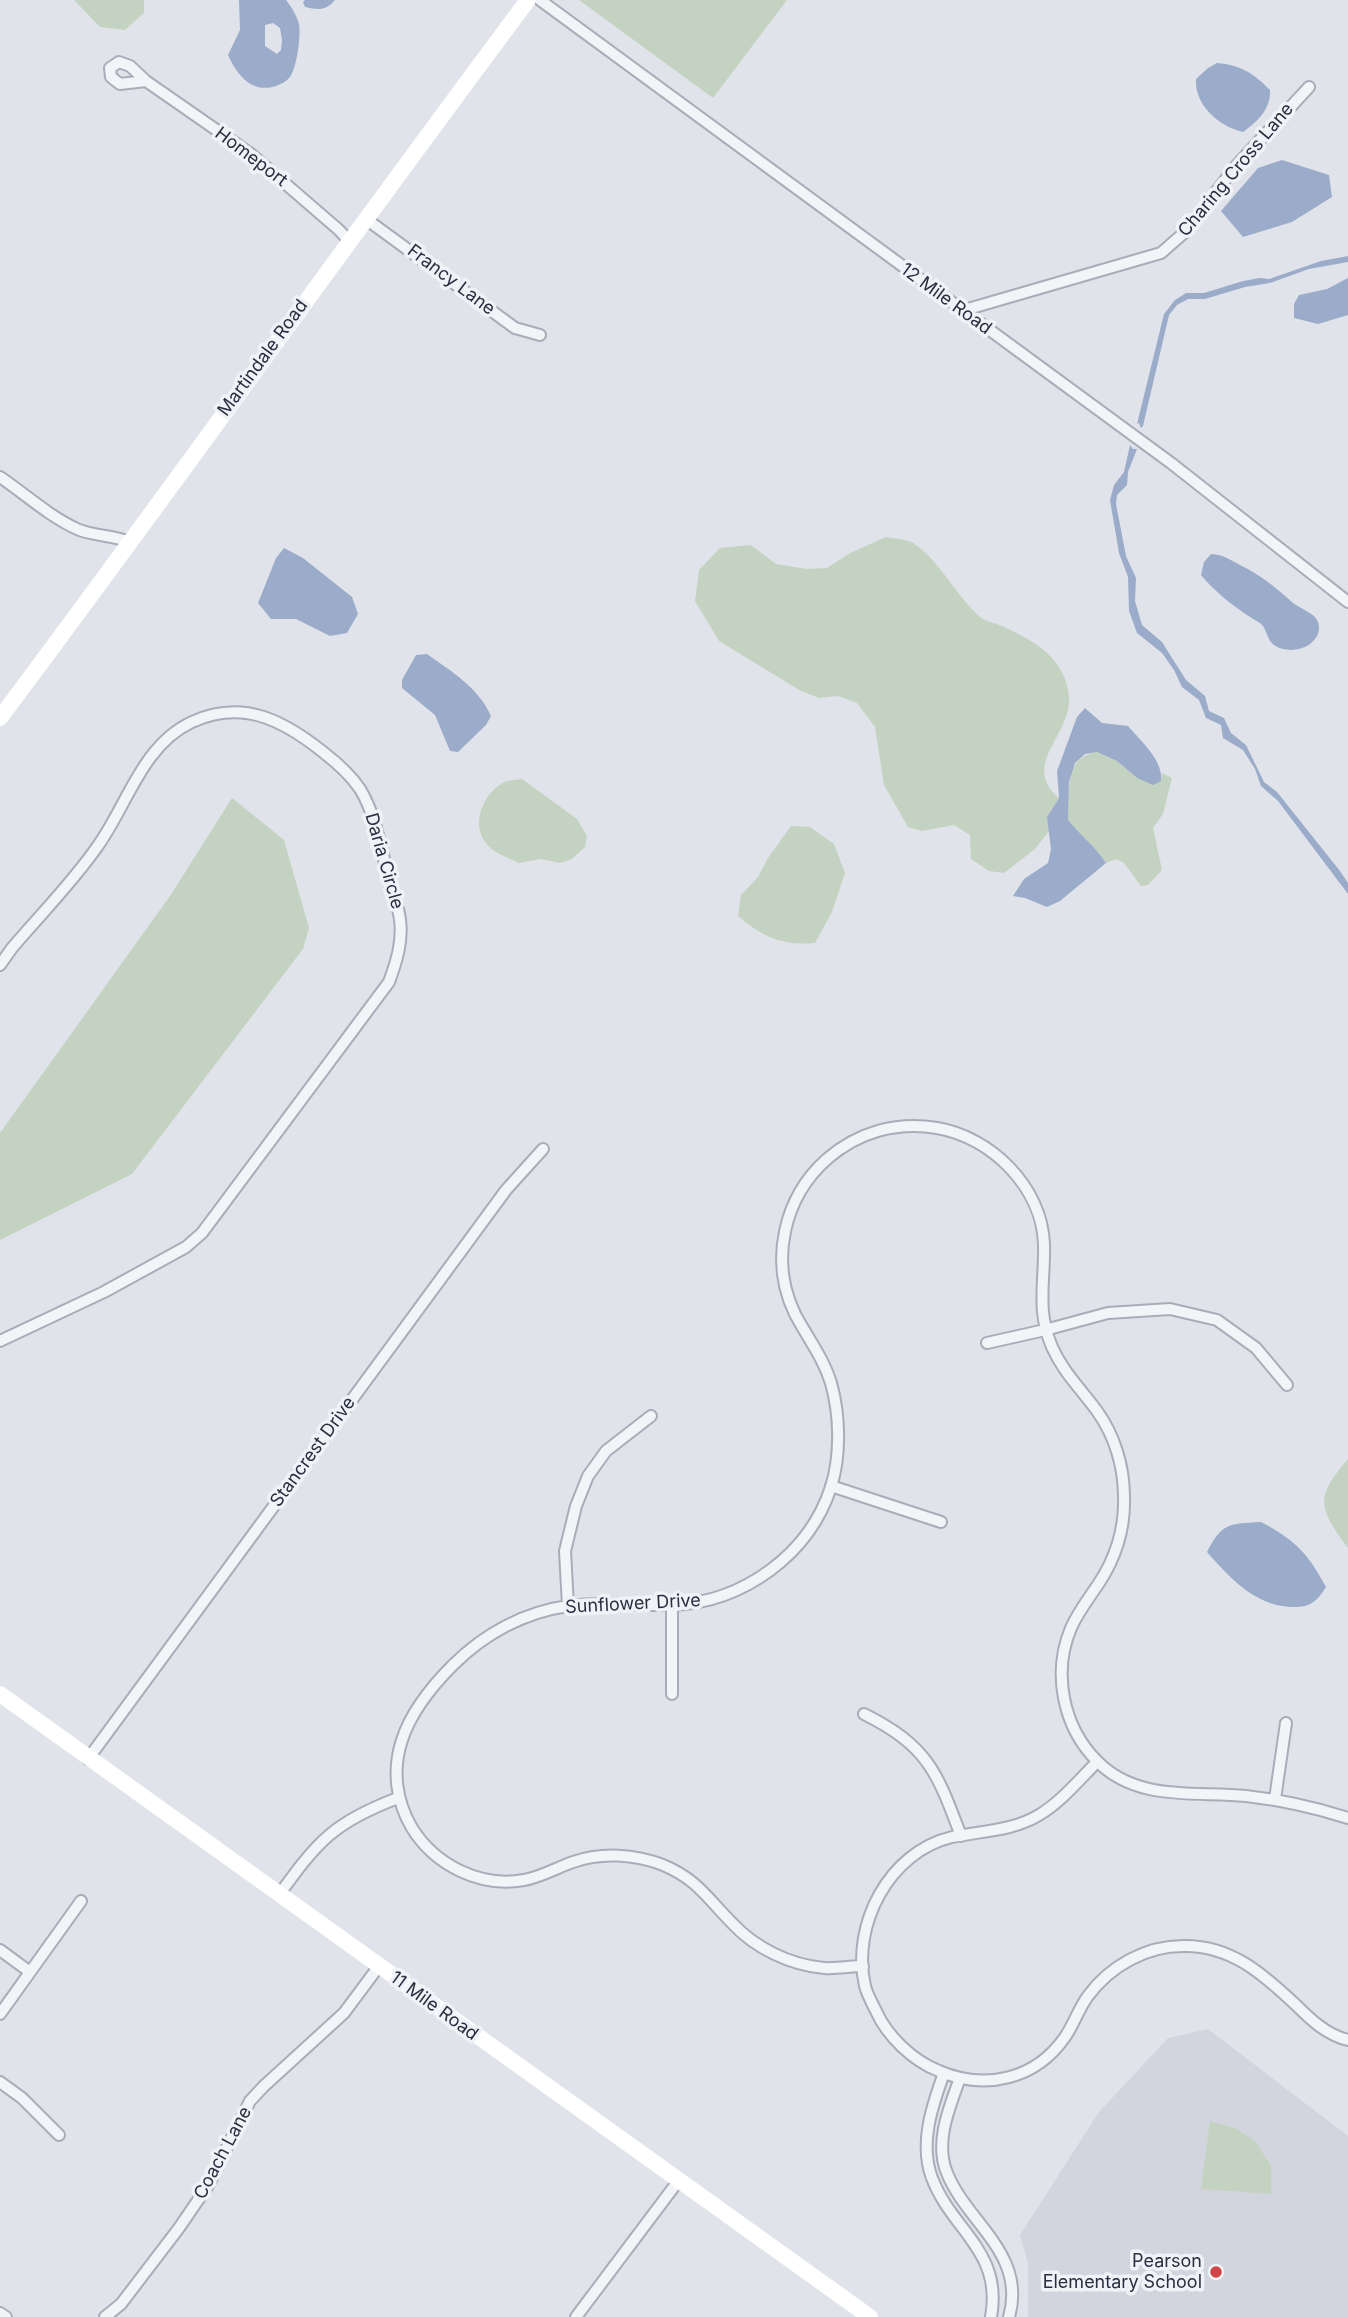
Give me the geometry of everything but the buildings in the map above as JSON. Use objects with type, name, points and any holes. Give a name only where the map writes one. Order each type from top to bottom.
[{"type":"street","name":"Martindale Road","points":[[0,718],[528,0]]},
{"type":"street","name":"12 Mile Road","points":[[540,0],[1171,463],[1348,603]]},
{"type":"street","name":"Homeport","points":[[146,81],[251,154],[339,230],[349,242]]},
{"type":"street","name":"Charing Cross Lane","points":[[961,311],[1161,253],[1185,232],[1233,170],[1309,87]]},
{"type":"street","name":"Francy Lane","points":[[366,219],[515,328],[540,335]]},
{"type":"street","points":[[0,477],[80,531],[115,536],[130,542]]},
{"type":"street","name":"Daria Circle","points":[[0,965],[97,848],[152,755],[169,737],[193,722],[222,714],[256,714],[282,723],[351,776],[367,803],[400,920],[398,953],[389,982],[202,1233],[186,1247],[104,1292],[0,1341]]},
{"type":"street","name":"Sunflower Drive","points":[[398,1798],[396,1776],[403,1737],[414,1714],[445,1673],[476,1644],[523,1618],[568,1606],[672,1605],[706,1601],[724,1595],[745,1587],[778,1564],[809,1530],[831,1486],[838,1426],[831,1384],[822,1360],[788,1297],[782,1262],[786,1225],[792,1206],[810,1176],[836,1152],[864,1135],[913,1125],[933,1127],[965,1136],[997,1155],[1023,1185],[1043,1231],[1041,1291],[1045,1330],[1063,1369],[1107,1427],[1117,1452],[1123,1478],[1123,1520],[1115,1552],[1071,1628],[1061,1671],[1069,1718],[1085,1748],[1097,1762]]},
{"type":"street","name":"Stancrest Drive","points":[[88,1759],[506,1190],[543,1149]]},
{"type":"street","points":[[987,1343],[1108,1313],[1170,1310],[1217,1320],[1256,1348],[1287,1385]]},
{"type":"street","points":[[568,1606],[565,1551],[576,1506],[588,1476],[606,1451],[651,1416]]},
{"type":"street","points":[[831,1486],[941,1522]]},
{"type":"street","points":[[672,1605],[672,1694]]},
{"type":"street","name":"11 Mile Road","points":[[0,1694],[870,2317]]},
{"type":"street","points":[[864,1714],[893,1729],[917,1748],[942,1785],[961,1836]]},
{"type":"street","points":[[1275,1799],[1286,1723]]},
{"type":"street","points":[[1348,1818],[1275,1799],[1160,1791],[1121,1779],[1097,1762],[1038,1816],[1014,1826],[961,1836],[933,1845],[916,1854],[897,1870],[882,1888],[871,1911],[865,1937],[863,1966],[865,1987],[882,2024],[902,2046],[934,2069],[960,2078],[990,2081],[1015,2077],[1032,2069],[1060,2045],[1087,1998],[1109,1973],[1147,1952],[1181,1945],[1219,1951],[1243,1961],[1323,2029],[1348,2040]]},
{"type":"street","points":[[279,1895],[333,1830],[365,1811],[398,1798],[418,1837],[450,1866],[467,1874],[503,1882],[519,1881],[589,1857],[624,1856],[643,1859],[691,1879],[732,1924],[777,1956],[821,1968],[863,1966]]},
{"type":"street","points":[[0,2014],[81,1901]]},
{"type":"street","points":[[0,1950],[30,1972]]},
{"type":"street","name":"Coach Lane","points":[[105,2317],[121,2304],[209,2184],[250,2101],[344,2013],[379,1966]]},
{"type":"street","points":[[944,2073],[933,2102],[927,2154],[932,2178],[950,2211],[972,2237],[993,2280],[991,2317]]},
{"type":"street","points":[[960,2078],[943,2132],[946,2171],[961,2197],[1002,2253],[1010,2275],[1012,2308],[1009,2317]]},
{"type":"street","points":[[0,2082],[22,2098],[59,2135]]},
{"type":"street","points":[[928,2129],[943,2132]]},
{"type":"street","points":[[932,2178],[946,2171]]},
{"type":"street","points":[[576,2317],[678,2180]]},
{"type":"street","points":[[972,2237],[984,2227]]},
{"type":"street","points":[[0,2313],[6,2317]]},
{"type":"shaded area","points":[[1208,2029],[1348,2136],[1348,2317],[1028,2317],[1028,2263],[1020,2235],[1099,2112],[1168,2038]]},
{"type":"green space","points":[[74,0],[144,0],[144,13],[125,30],[100,27]]},
{"type":"green space","points":[[579,0],[787,0],[713,98]]},
{"type":"green space","points":[[886,537],[906,540],[925,552],[980,617],[1016,632],[1037,645],[1055,662],[1067,684],[1068,711],[1046,761],[1048,785],[1059,798],[1047,817],[1050,830],[1035,849],[1004,873],[989,871],[971,859],[970,835],[954,825],[922,831],[908,827],[884,785],[875,727],[857,703],[838,696],[819,698],[801,691],[719,641],[695,601],[699,570],[720,548],[751,545],[776,564],[807,569],[827,568],[850,553]]},
{"type":"green space","points":[[1097,752],[1117,761],[1137,778],[1161,781],[1162,773],[1172,778],[1163,814],[1153,828],[1162,870],[1148,885],[1141,886],[1124,863],[1116,859],[1106,863],[1067,820],[1073,769],[1078,761]]},
{"type":"green space","points":[[522,779],[577,819],[587,836],[585,847],[572,859],[560,863],[541,859],[519,863],[489,847],[481,835],[479,818],[491,793],[505,782]]},
{"type":"green space","points":[[232,798],[284,840],[309,928],[303,949],[132,1174],[0,1240],[0,1133],[170,896]]},
{"type":"green space","points":[[791,826],[810,827],[834,844],[845,873],[832,912],[815,943],[793,943],[764,935],[738,916],[741,895],[758,877]]},
{"type":"green space","points":[[1348,1459],[1348,1548],[1331,1523],[1324,1503],[1330,1484]]},
{"type":"green space","points":[[1210,2121],[1235,2128],[1255,2141],[1271,2166],[1271,2194],[1201,2189]]},
{"type":"water","points":[[239,0],[286,0],[299,24],[296,59],[288,79],[267,88],[253,85],[241,76],[228,55],[240,30]],"holes":[[[273,23],[280,28],[281,50],[277,54],[265,46],[265,25]]]},
{"type":"water","points":[[305,0],[335,0],[325,8],[318,9],[305,7]]},
{"type":"water","points":[[1217,63],[1246,71],[1270,90],[1268,103],[1262,114],[1243,132],[1217,120],[1199,98],[1196,79]]},
{"type":"water","points":[[1282,160],[1329,175],[1332,197],[1292,222],[1243,237],[1221,211],[1258,168]]},
{"type":"water","points":[[1348,256],[1348,262],[1309,269],[1270,283],[1205,299],[1188,299],[1177,305],[1169,315],[1143,426],[1141,428],[1139,423],[1137,424],[1164,314],[1175,300],[1186,293],[1204,293],[1243,281],[1269,279],[1321,261]]},
{"type":"water","points":[[1348,278],[1348,315],[1318,324],[1294,318],[1294,304],[1299,295],[1327,289]]},
{"type":"water","points":[[1130,445],[1137,449],[1128,472],[1127,485],[1117,495],[1116,504],[1126,556],[1136,578],[1135,601],[1142,625],[1162,642],[1186,680],[1205,696],[1209,711],[1224,718],[1231,733],[1246,745],[1264,782],[1277,792],[1340,871],[1348,883],[1348,894],[1278,801],[1261,786],[1255,769],[1243,750],[1223,738],[1221,725],[1206,718],[1199,700],[1182,687],[1162,653],[1137,633],[1129,611],[1128,577],[1119,553],[1110,500],[1114,485],[1124,472]]},
{"type":"water","points":[[284,548],[303,558],[352,597],[358,614],[347,633],[330,636],[296,619],[271,619],[258,603],[276,558]]},
{"type":"water","points":[[1211,554],[1226,558],[1255,573],[1316,618],[1319,626],[1314,640],[1295,650],[1274,645],[1262,625],[1224,598],[1201,575],[1204,562]]},
{"type":"water","points":[[427,654],[472,689],[491,716],[486,725],[458,752],[450,751],[435,715],[402,688],[402,680],[416,655]]},
{"type":"water","points":[[1085,708],[1102,723],[1128,726],[1155,758],[1161,781],[1153,785],[1137,778],[1117,761],[1097,752],[1085,754],[1075,763],[1069,782],[1068,820],[1106,863],[1060,901],[1047,907],[1013,896],[1024,879],[1048,863],[1051,849],[1047,817],[1059,798],[1057,771],[1077,717]]},
{"type":"water","points":[[1261,1522],[1300,1548],[1319,1575],[1326,1587],[1312,1603],[1291,1607],[1254,1596],[1207,1552],[1217,1535],[1228,1526]]},
{"type":"place","name":"Pearson Elementary School","points":[[1216,2272]]}]
